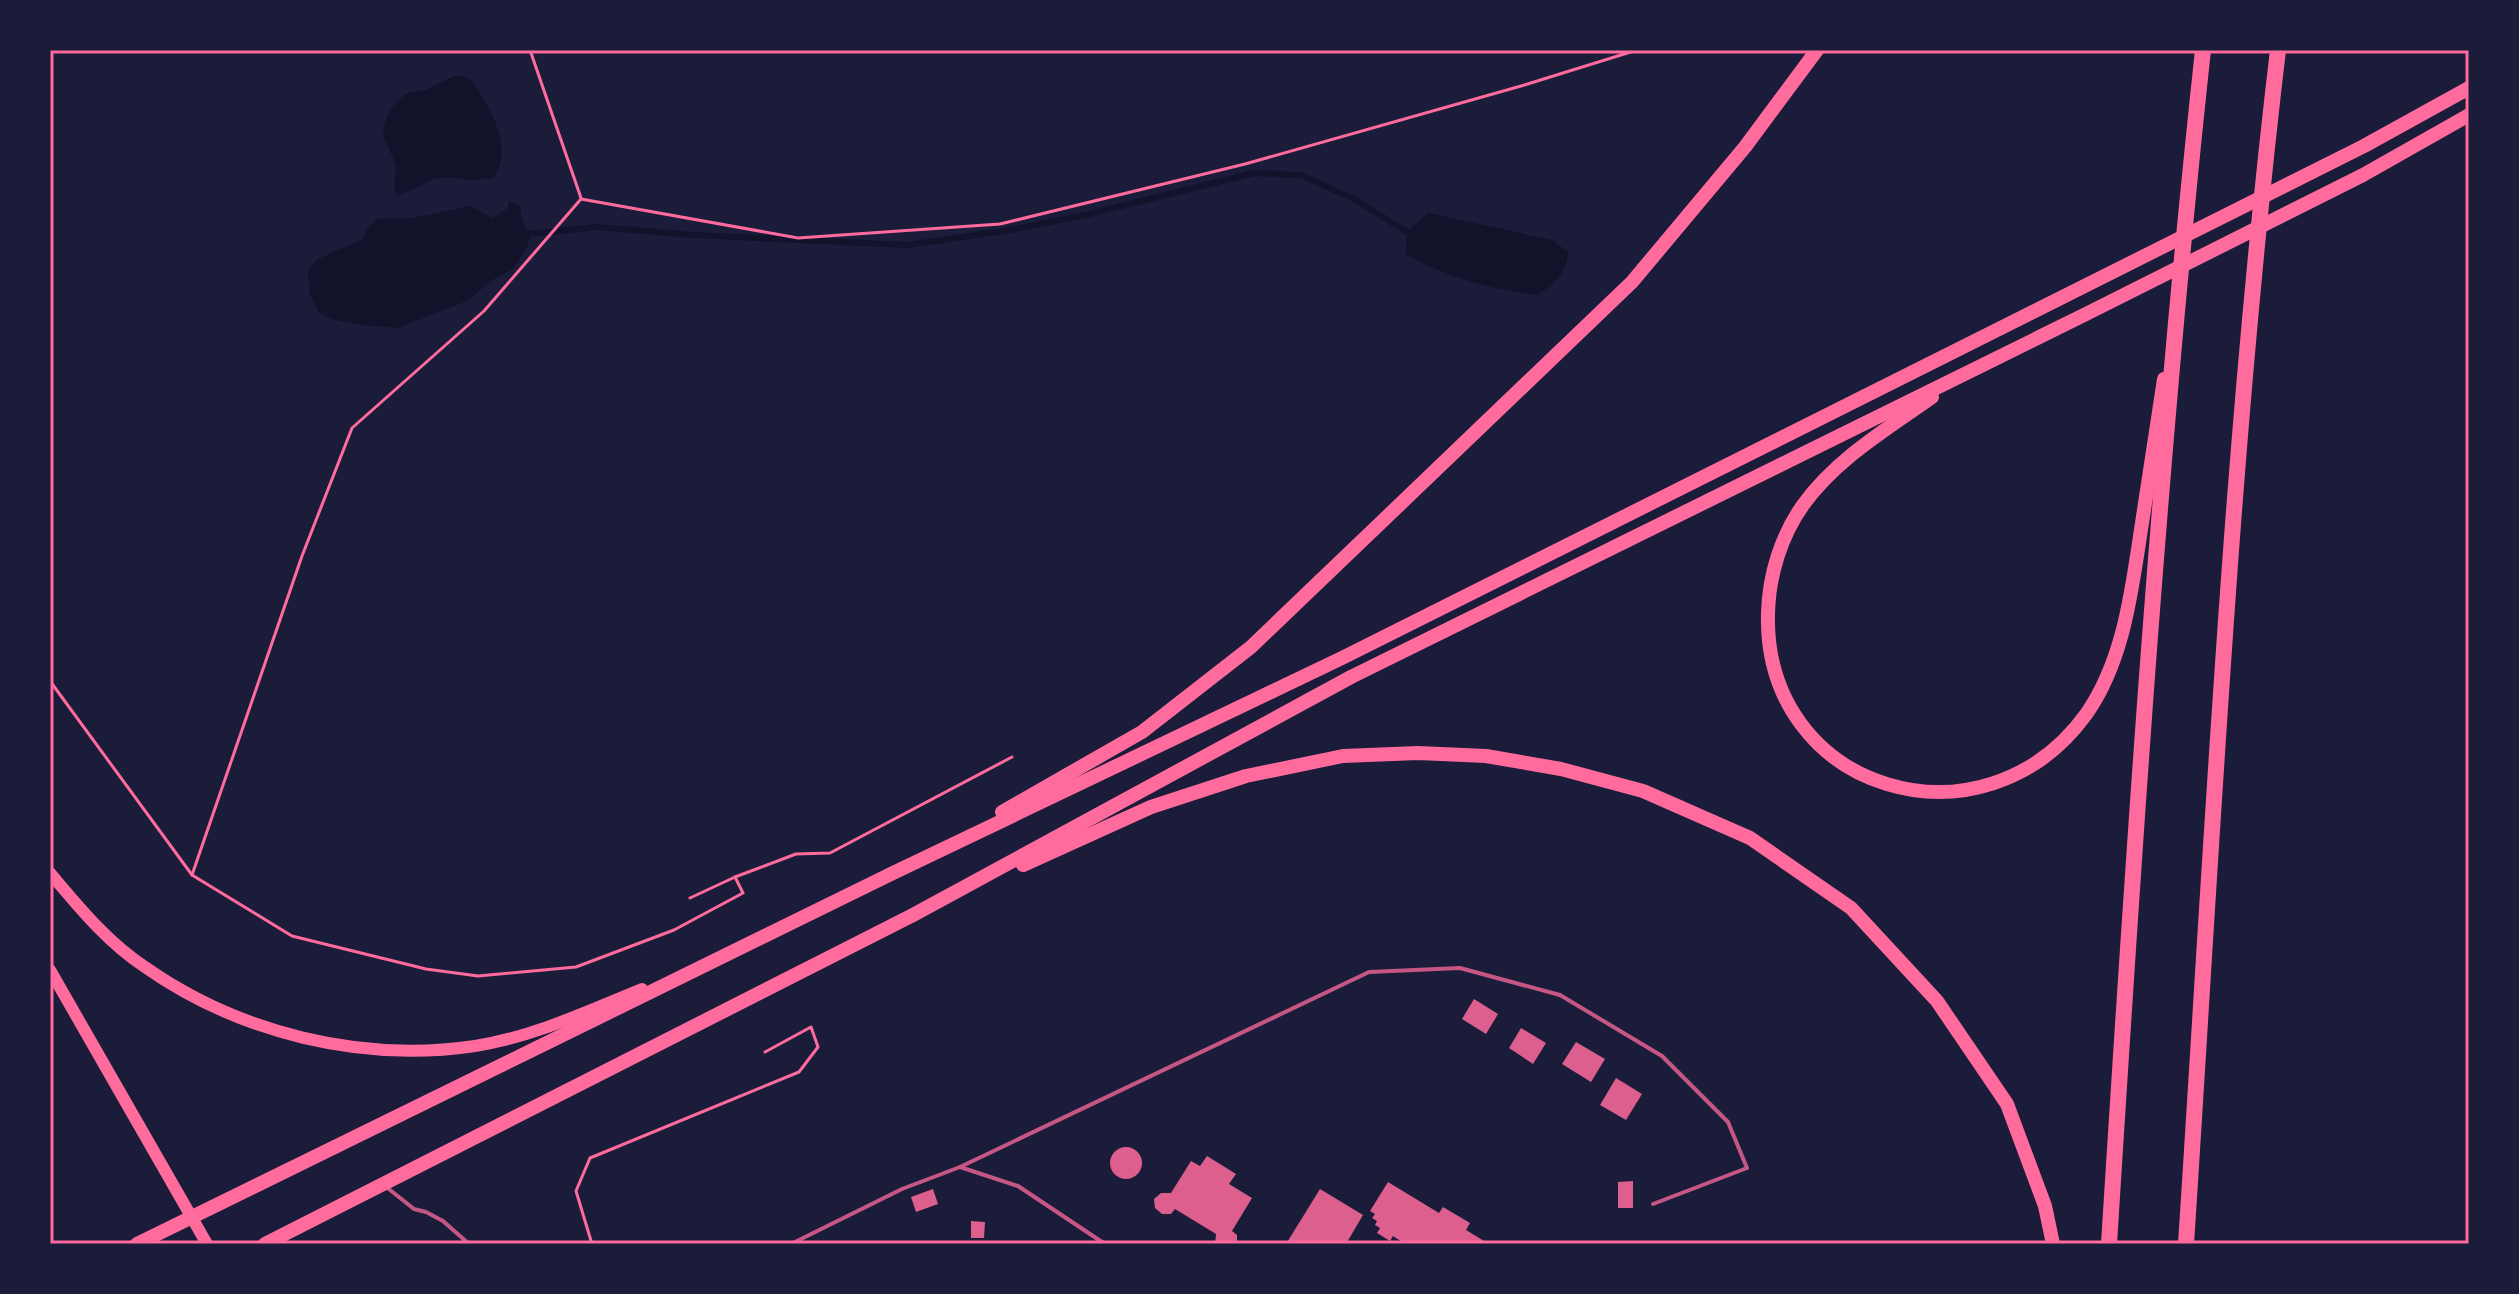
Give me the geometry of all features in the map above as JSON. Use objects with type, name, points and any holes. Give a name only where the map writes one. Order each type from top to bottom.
[{"type":"highway","points":[[2109,1244],[2129,913],[2177,296],[2203,50]]},
{"type":"highway","points":[[2186,1244],[2231,547],[2263,175],[2278,50]]},
{"type":"main road","points":[[893,873],[1142,732],[1251,647],[1632,282],[1745,147],[1817,50]]},
{"type":"main road","points":[[2263,175],[2286,50]]},
{"type":"main road","points":[[137,1244],[893,873],[1342,658],[2364,146],[2469,88]]},
{"type":"main road","points":[[265,1244],[913,915],[1351,677],[2363,175],[2469,115]]},
{"type":"main road","points":[[1969,371],[1842,462],[1803,505],[1781,547],[1768,590],[1767,639],[1777,683],[1800,724],[1838,760],[1886,786],[1930,792],[1975,790],[2021,773],[2056,749],[2087,712],[2111,668],[2129,606],[2177,296]]},
{"type":"main road","points":[[913,915],[1151,807],[1246,776],[1343,756],[1418,753],[1486,756],[1561,769],[1643,791],[1750,838],[1851,908],[1937,1001],[2007,1104],[2045,1206],[2053,1244]]},
{"type":"main road","points":[[50,873],[96,927],[144,967],[204,1002],[276,1031],[346,1047],[419,1051],[476,1046],[536,1032],[716,960]]},
{"type":"main road","points":[[50,970],[207,1244]]},
{"type":"lane","points":[[791,1244],[902,1189],[960,1167],[1369,972],[1460,968],[1560,995],[1662,1056],[1728,1122],[1747,1168],[1653,1204]]},
{"type":"lane","points":[[960,1167],[1018,1186],[1105,1244]]},
{"type":"lane","points":[[383,1184],[414,1209],[443,1221],[469,1244]]},
{"type":"path","points":[[530,50],[581,199]]},
{"type":"path","points":[[581,199],[798,238],[1000,224],[1245,164],[1637,50]]},
{"type":"path","points":[[192,875],[302,556],[352,428],[484,311],[581,199]]},
{"type":"path","points":[[50,681],[192,875],[292,936],[426,969],[478,976],[576,967],[674,930],[743,893],[735,877]]},
{"type":"path","points":[[690,898],[796,854],[830,853],[1012,757]]},
{"type":"path","points":[[592,1244],[576,1191],[590,1158],[799,1072],[818,1047],[811,1027],[765,1052]]},
{"type":"shaded area","points":[[454,76],[473,82],[490,110],[501,145],[499,168],[493,178],[444,177],[397,196],[394,187],[396,165],[383,128],[390,109],[405,94],[426,90]]},
{"type":"shaded area","points":[[508,201],[520,205],[530,238],[526,249],[513,269],[492,280],[467,301],[398,328],[331,319],[319,312],[310,295],[308,270],[318,259],[362,240],[367,229],[378,219],[413,218],[470,206],[493,218],[509,207]]},
{"type":"shaded area","points":[[1428,213],[1552,240],[1568,252],[1565,266],[1554,282],[1537,295],[1486,286],[1453,276],[1406,254],[1407,232]]},
{"type":"building","points":[[1474,999],[1498,1014],[1486,1034],[1462,1019]]},
{"type":"building","points":[[1521,1028],[1546,1043],[1533,1064],[1509,1048]]},
{"type":"building","points":[[1576,1042],[1605,1059],[1591,1082],[1562,1064]]},
{"type":"building","points":[[1616,1078],[1642,1094],[1626,1120],[1600,1105]]},
{"type":"building","points":[[1126,1147],[1137,1152],[1142,1163],[1137,1174],[1126,1179],[1115,1174],[1110,1163],[1115,1152]]},
{"type":"building","points":[[1207,1156],[1236,1174],[1229,1184],[1252,1198],[1232,1231],[1237,1235],[1237,1244],[1215,1244],[1216,1234],[1175,1209],[1171,1214],[1162,1214],[1155,1208],[1154,1199],[1161,1193],[1171,1193],[1191,1161],[1200,1166]]},
{"type":"building","points":[[1633,1181],[1633,1208],[1618,1208],[1618,1182]]},
{"type":"building","points":[[1388,1182],[1439,1213],[1443,1207],[1470,1223],[1466,1230],[1489,1244],[1405,1244],[1393,1236],[1390,1241],[1377,1233],[1380,1228],[1372,1218],[1375,1214],[1370,1211]]},
{"type":"building","points":[[933,1189],[938,1204],[916,1212],[911,1197]]},
{"type":"building","points":[[1320,1189],[1363,1215],[1346,1244],[1286,1244]]},
{"type":"building","points":[[971,1221],[985,1222],[984,1238],[971,1238]]},
{"type":"waterway","points":[[528,234],[596,227],[907,245],[1011,230],[1085,215],[1254,173],[1301,175],[1354,199],[1407,232]]}]
